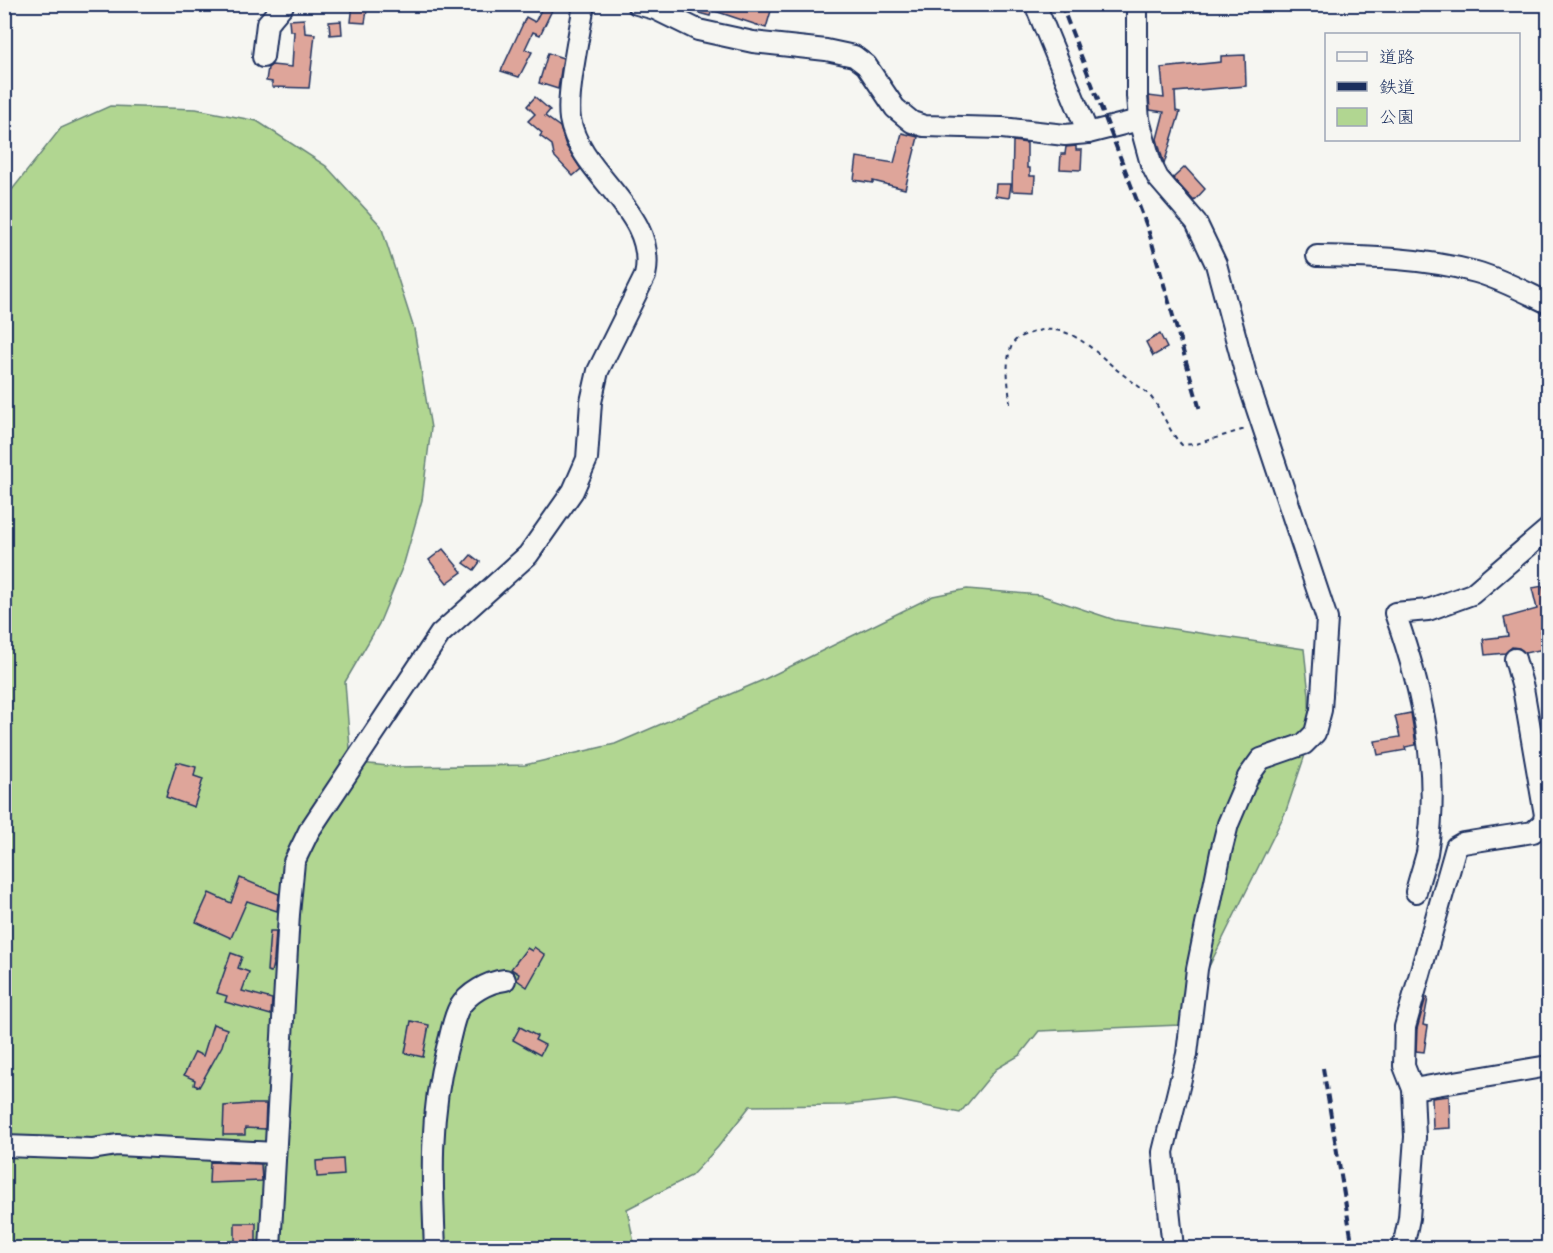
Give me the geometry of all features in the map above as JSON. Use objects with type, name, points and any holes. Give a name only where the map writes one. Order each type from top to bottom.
[{"type":"street","points":[[263,57],[267,24],[284,4]]},
{"type":"street","points":[[270,1248],[288,914],[294,862],[309,831],[440,634],[535,548],[579,481],[587,459],[591,402],[598,371],[645,276],[647,259],[644,238],[579,143],[570,119],[584,4]]},
{"type":"street","points":[[637,4],[708,32],[854,56],[866,65],[895,108],[918,124],[936,128],[1002,128],[1065,135],[1088,133],[1139,120]]},
{"type":"street","points":[[1035,4],[1088,133]]},
{"type":"street","points":[[1137,4],[1139,120],[1151,164],[1158,178],[1196,222],[1216,264],[1263,426],[1327,619],[1321,710],[1315,733],[1305,744],[1261,759],[1248,777],[1223,842],[1206,917],[1186,1054],[1163,1152],[1173,1248]]},
{"type":"street","points":[[1317,256],[1382,258],[1478,273],[1548,303]]},
{"type":"street","points":[[1416,892],[1426,856],[1430,777],[1424,707],[1395,614],[1428,610],[1472,594],[1548,529]]},
{"type":"street","points":[[1403,1248],[1414,1171],[1413,1089],[1404,1066],[1405,1027],[1456,847],[1463,843],[1533,832],[1543,823],[1545,815],[1530,726],[1515,659]]},
{"type":"street","points":[[435,1248],[431,1158],[433,1123],[445,1058],[459,1008],[484,986],[505,980]]},
{"type":"street","points":[[1413,1089],[1548,1066]]},
{"type":"street","points":[[4,1146],[84,1149],[117,1145],[275,1153]]},
{"type":"path","points":[[1010,404],[1007,364],[1012,344],[1034,331],[1060,331],[1092,346],[1136,383],[1164,414],[1175,438],[1182,445],[1196,444],[1263,426]]},
{"type":"green space","points":[[110,106],[196,109],[257,121],[326,166],[381,226],[414,329],[431,428],[422,500],[404,563],[379,624],[345,682],[351,762],[397,767],[525,765],[615,744],[763,680],[933,596],[967,589],[1040,595],[1115,620],[1304,649],[1309,695],[1310,740],[1286,811],[1180,1025],[1039,1031],[1020,1055],[996,1069],[960,1113],[895,1100],[844,1105],[750,1106],[718,1147],[691,1176],[627,1209],[635,1248],[5,1248],[5,207],[11,191],[61,128]]},
{"type":"building","points":[[353,4],[368,4],[365,23],[351,22]]},
{"type":"building","points":[[544,4],[555,4],[540,35],[533,32],[525,49],[532,52],[519,77],[501,71],[526,17],[535,22]]},
{"type":"building","points":[[681,4],[773,4],[766,28],[712,10],[710,16],[680,8]]},
{"type":"building","points":[[304,19],[305,33],[315,34],[309,88],[272,87],[272,82],[266,81],[268,68],[272,65],[292,67],[294,31],[290,31],[289,20]]},
{"type":"building","points":[[341,21],[342,34],[330,35],[329,22]]},
{"type":"building","points":[[548,53],[563,58],[558,89],[539,83]]},
{"type":"building","points":[[1245,55],[1246,86],[1175,92],[1176,111],[1180,112],[1164,164],[1157,139],[1164,112],[1150,110],[1149,96],[1164,98],[1161,68],[1221,62],[1221,56]]},
{"type":"building","points":[[535,97],[550,110],[545,116],[560,127],[566,146],[581,169],[573,176],[554,156],[552,145],[540,136],[542,133],[528,121],[535,114],[527,106]]},
{"type":"building","points":[[902,133],[918,137],[905,189],[873,181],[873,183],[854,180],[857,157],[894,163]]},
{"type":"building","points":[[1013,141],[1027,143],[1027,168],[1030,168],[1030,176],[1035,176],[1034,192],[1012,191]]},
{"type":"building","points":[[1076,146],[1076,150],[1082,150],[1081,170],[1060,169],[1061,154],[1065,154],[1066,147]]},
{"type":"building","points":[[1185,167],[1205,189],[1194,201],[1173,178]]},
{"type":"building","points":[[996,184],[1011,184],[1009,198],[995,196]]},
{"type":"building","points":[[1160,334],[1167,348],[1153,356],[1146,342]]},
{"type":"building","points":[[443,549],[462,572],[447,583],[429,560]]},
{"type":"building","points":[[471,555],[480,562],[474,570],[464,563]]},
{"type":"building","points":[[1543,586],[1548,612],[1548,628],[1540,631],[1544,649],[1525,653],[1519,648],[1512,647],[1505,653],[1485,655],[1483,639],[1508,636],[1504,618],[1537,609],[1532,588]]},
{"type":"building","points":[[1411,713],[1416,745],[1405,747],[1406,750],[1378,755],[1375,741],[1400,737],[1395,716]]},
{"type":"building","points":[[177,762],[196,767],[194,776],[203,779],[194,807],[166,797]]},
{"type":"building","points":[[240,878],[279,894],[277,911],[247,901],[231,938],[196,922],[209,893],[231,903]]},
{"type":"building","points":[[270,931],[276,931],[271,972],[267,971]]},
{"type":"building","points":[[534,947],[545,955],[527,987],[517,980],[519,974],[511,969],[527,948],[532,951]]},
{"type":"building","points":[[231,953],[242,957],[238,968],[249,972],[242,991],[272,999],[271,1015],[225,1002],[227,996],[217,993]]},
{"type":"building","points":[[1426,997],[1428,998],[1423,1025],[1428,1026],[1424,1052],[1416,1051],[1417,1029]]},
{"type":"building","points":[[411,1021],[429,1025],[423,1057],[405,1053]]},
{"type":"building","points":[[213,1024],[227,1029],[222,1046],[199,1087],[194,1085],[195,1080],[184,1075],[195,1052],[203,1056]]},
{"type":"building","points":[[520,1027],[537,1036],[535,1040],[545,1045],[540,1055],[513,1040]]},
{"type":"building","points":[[1449,1096],[1450,1128],[1433,1129],[1432,1098]]},
{"type":"building","points":[[266,1104],[265,1129],[245,1128],[245,1135],[223,1135],[224,1106]]},
{"type":"building","points":[[343,1159],[344,1175],[317,1177],[316,1161]]},
{"type":"building","points":[[210,1162],[261,1164],[262,1181],[209,1183]]},
{"type":"building","points":[[235,1223],[256,1223],[256,1245],[235,1245]]},
{"type":"railway","points":[[1061,4],[1148,229],[1200,410]]},
{"type":"railway","points":[[1323,1068],[1353,1248]]}]
